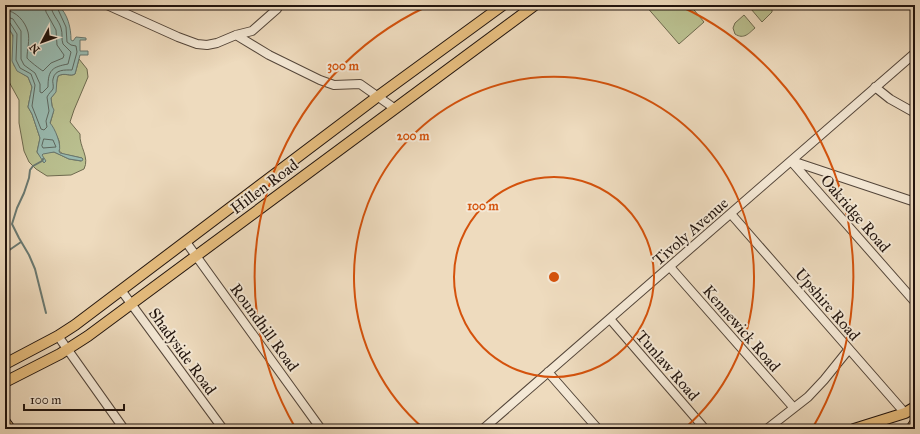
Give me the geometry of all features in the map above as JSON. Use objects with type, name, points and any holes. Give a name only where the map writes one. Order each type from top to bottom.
[{"type":"main road","name":"Hillen Road","points":[[5,364],[58,336],[75,325],[377,97],[503,5]]},
{"type":"main road","name":"Hillen Road","points":[[5,382],[67,350],[132,304],[534,5]]},
{"type":"main road","points":[[854,429],[905,413],[915,407]]},
{"type":"main road","points":[[5,422],[10,429]]},
{"type":"main road","points":[[911,429],[915,423]]},
{"type":"street","points":[[107,5],[197,44],[217,43],[236,35],[252,31],[277,9],[279,5]]},
{"type":"street","points":[[236,35],[269,55],[320,80],[334,85],[360,84],[394,108]]},
{"type":"street","name":"Tivoly Avenue","points":[[487,428],[548,372],[915,53]]},
{"type":"street","points":[[875,87],[890,99],[915,113]]},
{"type":"street","points":[[791,161],[915,202]]},
{"type":"street","name":"Oakridge Road","points":[[791,161],[915,302]]},
{"type":"street","name":"Upshire Road","points":[[731,214],[905,413]]},
{"type":"street","name":"Roundhill Road","points":[[186,242],[321,429]]},
{"type":"street","name":"Kennewick Road","points":[[670,267],[794,408]]},
{"type":"street","name":"Shadyside Road","points":[[121,290],[222,429]]},
{"type":"street","name":"Tunlaw Road","points":[[610,319],[705,429]]},
{"type":"street","points":[[58,336],[124,429]]},
{"type":"street","points":[[767,429],[794,408],[817,387],[849,349]]},
{"type":"street","points":[[548,372],[598,429]]},
{"type":"green space","points":[[645,5],[690,5],[704,22],[679,44]]},
{"type":"green space","points":[[756,5],[772,5],[772,12],[762,22],[751,9]]},
{"type":"green space","points":[[744,15],[755,28],[744,36],[738,36],[735,34],[733,28],[735,23]]},
{"type":"green space","points":[[5,23],[11,31],[13,37],[13,64],[28,77],[32,87],[28,107],[32,114],[40,138],[37,152],[39,155],[54,152],[69,159],[81,161],[82,158],[63,154],[59,151],[59,141],[50,124],[53,113],[51,98],[54,94],[58,76],[63,74],[75,74],[79,59],[87,69],[88,77],[70,122],[80,134],[86,160],[84,169],[71,175],[47,176],[36,169],[29,162],[24,151],[19,123],[19,100],[8,80],[8,74],[5,69]]},
{"type":"water","points":[[5,5],[58,5],[68,21],[71,40],[73,41],[76,37],[86,38],[86,40],[80,40],[80,51],[88,51],[88,55],[80,55],[75,74],[63,74],[58,76],[56,92],[51,98],[54,110],[50,123],[58,137],[60,153],[82,158],[82,161],[69,159],[54,152],[42,155],[46,161],[44,163],[37,152],[40,138],[32,114],[28,107],[32,87],[28,77],[17,71],[12,61],[13,35],[5,23]]},
{"type":"waterway","points":[[43,159],[30,170],[29,178],[12,224],[35,269],[46,313]]},
{"type":"waterway","points":[[5,253],[21,242]]}]
